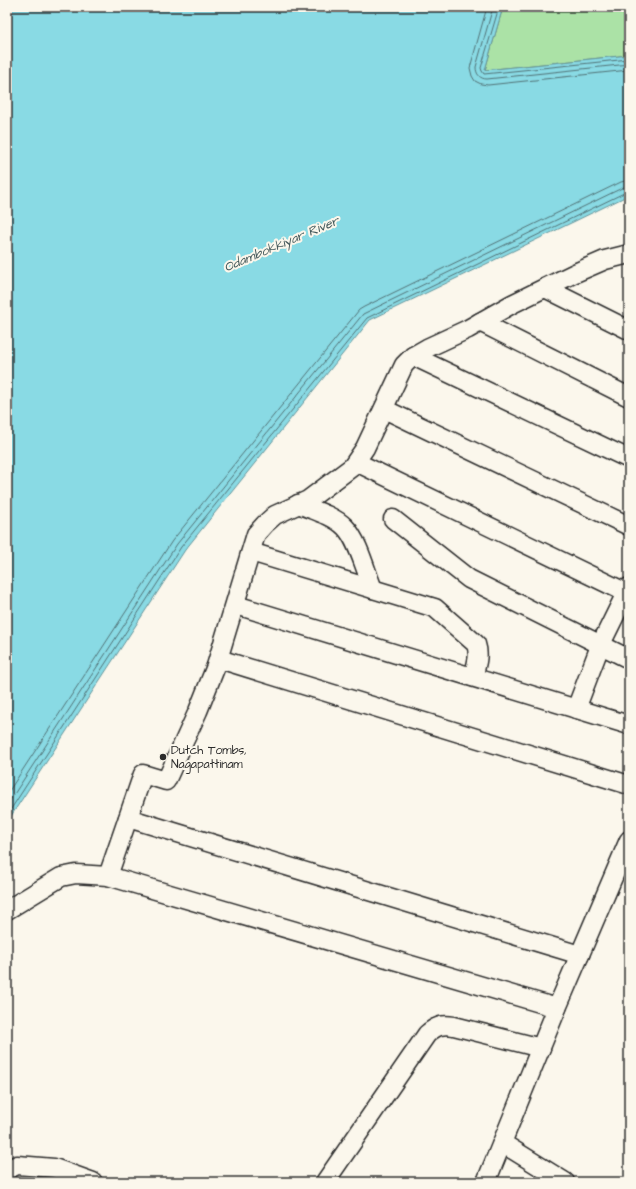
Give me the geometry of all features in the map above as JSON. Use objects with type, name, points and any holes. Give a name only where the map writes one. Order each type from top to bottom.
[{"type":"street","points":[[108,876],[143,774],[166,781],[198,710],[218,659],[236,605],[256,534],[275,515],[308,500],[340,477],[356,462],[365,448],[404,365],[413,356],[545,288],[605,260],[626,256]]},
{"type":"street","points":[[545,288],[629,330]]},
{"type":"street","points":[[480,322],[629,397]]},
{"type":"street","points":[[413,356],[629,459]]},
{"type":"street","points":[[384,409],[629,526]]},
{"type":"street","points":[[356,462],[628,591],[600,646],[576,709]]},
{"type":"street","points":[[298,504],[331,518],[346,527],[361,556],[373,589]]},
{"type":"street","points":[[393,519],[469,580],[629,659]]},
{"type":"street","points":[[251,552],[435,608],[476,644],[478,650],[477,664],[472,678]]},
{"type":"street","points":[[236,605],[629,725]]},
{"type":"street","points":[[218,659],[629,785]]},
{"type":"street","points":[[128,818],[580,955]]},
{"type":"street","points":[[486,1182],[557,1008],[629,840]]},
{"type":"street","points":[[7,910],[61,878],[76,874],[108,876],[557,1008]]},
{"type":"street","points":[[325,1182],[427,1034],[434,1028],[443,1024],[454,1026],[541,1048]]},
{"type":"street","points":[[502,1143],[565,1182]]},
{"type":"street","points":[[7,1170],[16,1165],[54,1168],[93,1182]]},
{"type":"green space","points":[[503,7],[629,7],[629,55],[485,70]]},
{"type":"water","name":"Odambokkiyar River","points":[[7,7],[503,7],[485,70],[629,55],[629,195],[370,320],[185,550],[11,816],[7,812]]},
{"type":"place","name":"Dutch Tombs, Nagapattinam","points":[[163,757]]}]
